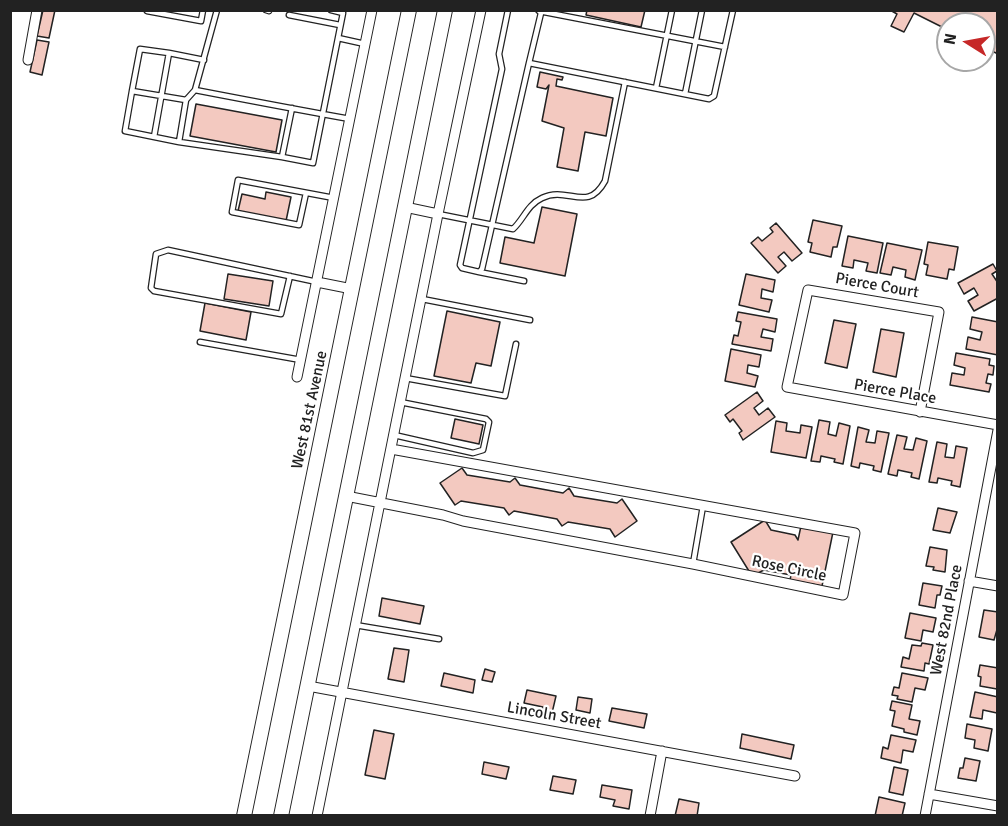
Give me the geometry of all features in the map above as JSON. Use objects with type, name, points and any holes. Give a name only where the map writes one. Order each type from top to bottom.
[{"type":"main road","name":"West 81st Avenue","points":[[244,816],[409,10]]},
{"type":"main road","points":[[281,816],[445,10]]},
{"type":"street","points":[[28,60],[37,10]]},
{"type":"street","points":[[297,377],[372,10]]},
{"type":"street","points":[[317,816],[481,10]]},
{"type":"street","points":[[405,207],[438,213]]},
{"type":"street","points":[[317,282],[352,289]]},
{"type":"street","name":"Pierce Court","points":[[787,387],[808,290],[939,312],[920,412]]},
{"type":"street","name":"Pierce Place","points":[[787,387],[998,425]]},
{"type":"street","name":"West 82nd Place","points":[[925,816],[998,430]]},
{"type":"street","name":"Rose Circle","points":[[346,496],[843,595],[855,533],[391,449]]},
{"type":"street","points":[[969,581],[998,586]]},
{"type":"street","name":"Lincoln Street","points":[[308,686],[795,776]]},
{"type":"street","points":[[650,816],[662,751]]},
{"type":"street","points":[[929,794],[998,806]]},
{"type":"lane","points":[[147,11],[201,21],[203,10]]},
{"type":"lane","points":[[179,142],[186,100],[195,90],[217,10]]},
{"type":"lane","points":[[204,60],[140,49],[124,131],[313,163],[343,13],[331,10]]},
{"type":"lane","points":[[508,10],[499,54],[502,69],[460,265],[462,268],[524,281]]},
{"type":"lane","points":[[656,88],[672,10]]},
{"type":"lane","points":[[685,94],[702,10]]},
{"type":"lane","points":[[529,63],[709,99],[714,96],[733,10]]},
{"type":"lane","points":[[479,272],[482,269],[541,13],[538,11]]},
{"type":"lane","points":[[538,11],[725,47]]},
{"type":"lane","points":[[289,15],[340,25]]},
{"type":"lane","points":[[338,38],[365,44]]},
{"type":"lane","points":[[154,137],[169,53]]},
{"type":"lane","points":[[438,213],[513,229],[519,224],[528,207],[546,196],[554,193],[584,199],[593,196],[601,189],[605,181],[625,82]]},
{"type":"lane","points":[[195,90],[350,119]]},
{"type":"lane","points":[[132,91],[186,100]]},
{"type":"lane","points":[[282,157],[292,108]]},
{"type":"lane","points":[[306,193],[299,225],[232,212],[238,180],[334,198]]},
{"type":"lane","points":[[290,276],[281,314],[154,291],[151,288],[156,254],[162,251],[177,252],[290,276],[317,282]]},
{"type":"lane","points":[[422,299],[530,320]]},
{"type":"lane","points":[[200,342],[301,360]]},
{"type":"lane","points":[[405,378],[506,396],[516,344]]},
{"type":"lane","points":[[394,435],[472,453],[483,450],[489,422],[486,419],[400,402]]},
{"type":"lane","points":[[693,564],[703,506]]},
{"type":"lane","points":[[355,625],[439,639]]},
{"type":"building","points":[[43,10],[55,10],[49,38],[37,36]]},
{"type":"building","points":[[587,10],[645,10],[641,27],[586,15]]},
{"type":"building","points":[[890,10],[998,10],[998,54],[996,53],[996,12],[936,12],[936,24],[914,13],[904,32],[891,26],[897,14]]},
{"type":"building","points":[[37,40],[49,42],[42,75],[30,72]]},
{"type":"building","points":[[540,72],[563,77],[562,80],[557,79],[556,86],[613,98],[606,136],[585,132],[578,171],[557,167],[564,128],[542,121],[549,85],[546,89],[537,87]]},
{"type":"building","points":[[196,104],[282,120],[276,152],[190,136]]},
{"type":"building","points":[[266,192],[291,197],[286,221],[238,211],[242,194],[265,199]]},
{"type":"building","points":[[542,207],[577,214],[565,276],[500,263],[505,237],[534,243]]},
{"type":"building","points":[[813,220],[842,226],[837,247],[833,247],[831,257],[810,252],[812,243],[808,242]]},
{"type":"building","points":[[776,223],[802,253],[792,261],[784,252],[778,257],[786,266],[778,273],[751,243],[758,237],[762,241],[773,232],[770,228]]},
{"type":"building","points":[[848,236],[883,243],[877,273],[866,271],[868,263],[854,260],[853,268],[842,266]]},
{"type":"building","points":[[928,242],[958,247],[954,270],[949,269],[947,279],[926,275],[928,265],[924,264]]},
{"type":"building","points":[[887,243],[922,250],[915,280],[905,277],[906,270],[893,267],[891,275],[880,273]]},
{"type":"building","points":[[993,264],[997,271],[992,274],[998,283],[998,298],[974,311],[968,301],[978,295],[974,288],[964,294],[958,283]]},
{"type":"building","points":[[228,274],[273,281],[269,306],[224,299]]},
{"type":"building","points":[[746,274],[775,280],[773,292],[762,289],[761,298],[772,300],[769,312],[739,305]]},
{"type":"building","points":[[205,303],[251,312],[246,340],[200,331]]},
{"type":"building","points":[[447,311],[500,322],[491,366],[476,363],[471,383],[434,376]]},
{"type":"building","points":[[738,312],[777,319],[775,332],[763,329],[761,337],[773,339],[771,351],[732,344],[734,335],[738,336],[741,322],[736,321]]},
{"type":"building","points":[[972,317],[998,322],[998,355],[966,349],[968,337],[980,340],[982,332],[970,329]]},
{"type":"building","points":[[834,320],[856,324],[847,368],[825,363]]},
{"type":"building","points":[[881,329],[904,333],[896,377],[873,372]]},
{"type":"building","points":[[731,349],[761,355],[759,367],[748,365],[747,373],[758,376],[755,387],[725,381]]},
{"type":"building","points":[[956,353],[990,359],[989,365],[994,366],[993,375],[988,374],[986,383],[991,384],[989,392],[950,385],[952,373],[964,375],[965,368],[954,365]]},
{"type":"building","points":[[757,392],[763,401],[754,408],[759,415],[768,408],[775,417],[743,440],[739,433],[742,431],[733,419],[730,422],[725,415]]},
{"type":"building","points":[[455,419],[483,425],[479,444],[451,438]]},
{"type":"building","points":[[819,420],[830,422],[828,434],[836,436],[839,423],[850,426],[843,464],[834,462],[835,459],[821,456],[820,462],[811,461]]},
{"type":"building","points":[[776,421],[787,423],[786,431],[800,433],[801,425],[812,427],[806,458],[771,452]]},
{"type":"building","points":[[858,427],[869,430],[866,442],[875,443],[877,431],[889,433],[881,472],[873,470],[874,466],[860,463],[859,468],[851,466]]},
{"type":"building","points":[[897,435],[907,437],[904,449],[913,450],[916,438],[927,441],[919,479],[911,477],[912,473],[898,470],[897,476],[888,474]]},
{"type":"building","points":[[937,442],[947,444],[945,457],[954,458],[956,446],[967,448],[960,487],[951,485],[952,481],[938,478],[937,483],[929,482]]},
{"type":"building","points":[[462,468],[467,475],[510,482],[515,478],[520,485],[563,493],[569,488],[574,496],[617,503],[622,499],[637,521],[615,537],[610,529],[568,522],[562,526],[557,519],[514,511],[509,515],[504,508],[461,501],[455,505],[440,483]]},
{"type":"building","points":[[938,508],[957,512],[950,533],[933,530]]},
{"type":"building","points":[[765,520],[771,530],[795,535],[798,540],[801,526],[833,532],[822,586],[790,580],[791,575],[764,570],[752,576],[731,542]]},
{"type":"building","points":[[930,547],[947,550],[945,572],[926,566]]},
{"type":"building","points":[[923,583],[942,586],[940,595],[937,595],[935,608],[919,605]]},
{"type":"building","points":[[382,598],[424,606],[420,624],[379,616]]},
{"type":"building","points":[[984,610],[998,612],[998,626],[994,640],[979,637]]},
{"type":"building","points":[[910,613],[936,618],[933,632],[923,630],[921,641],[905,638]]},
{"type":"building","points":[[922,643],[933,645],[929,664],[925,663],[924,671],[901,667],[903,657],[909,659],[912,645],[921,646]]},
{"type":"building","points":[[394,648],[409,650],[404,682],[388,679]]},
{"type":"building","points":[[980,665],[998,668],[997,689],[980,686],[981,677],[978,676]]},
{"type":"building","points":[[485,669],[495,672],[492,682],[482,680]]},
{"type":"building","points":[[444,673],[475,680],[473,693],[441,686]]},
{"type":"building","points":[[902,673],[928,678],[925,690],[915,688],[912,702],[897,699],[898,696],[892,695],[894,687],[899,688]]},
{"type":"building","points":[[527,690],[556,696],[552,713],[543,711],[543,707],[524,703]]},
{"type":"building","points":[[975,692],[998,697],[997,713],[983,710],[982,719],[970,717]]},
{"type":"building","points":[[578,697],[592,699],[590,713],[576,710]]},
{"type":"building","points":[[892,701],[912,705],[909,719],[920,721],[917,735],[892,726],[895,711],[890,710]]},
{"type":"building","points":[[612,708],[647,714],[644,728],[609,721]]},
{"type":"building","points":[[967,724],[992,729],[988,751],[974,748],[975,740],[965,738]]},
{"type":"building","points":[[374,730],[394,734],[385,779],[365,775]]},
{"type":"building","points":[[742,734],[794,745],[791,759],[740,748]]},
{"type":"building","points":[[891,735],[916,740],[913,752],[903,750],[901,763],[881,758],[883,747],[888,749]]},
{"type":"building","points":[[965,758],[980,761],[976,781],[958,778]]},
{"type":"building","points":[[484,762],[509,767],[506,779],[482,774]]},
{"type":"building","points":[[894,767],[908,770],[903,795],[889,792]]},
{"type":"building","points":[[553,776],[576,780],[573,794],[550,790]]},
{"type":"building","points":[[602,785],[632,790],[629,809],[613,806],[615,800],[600,797]]},
{"type":"building","points":[[879,797],[905,803],[902,816],[875,816]]},
{"type":"building","points":[[679,799],[699,803],[697,816],[675,816]]}]
